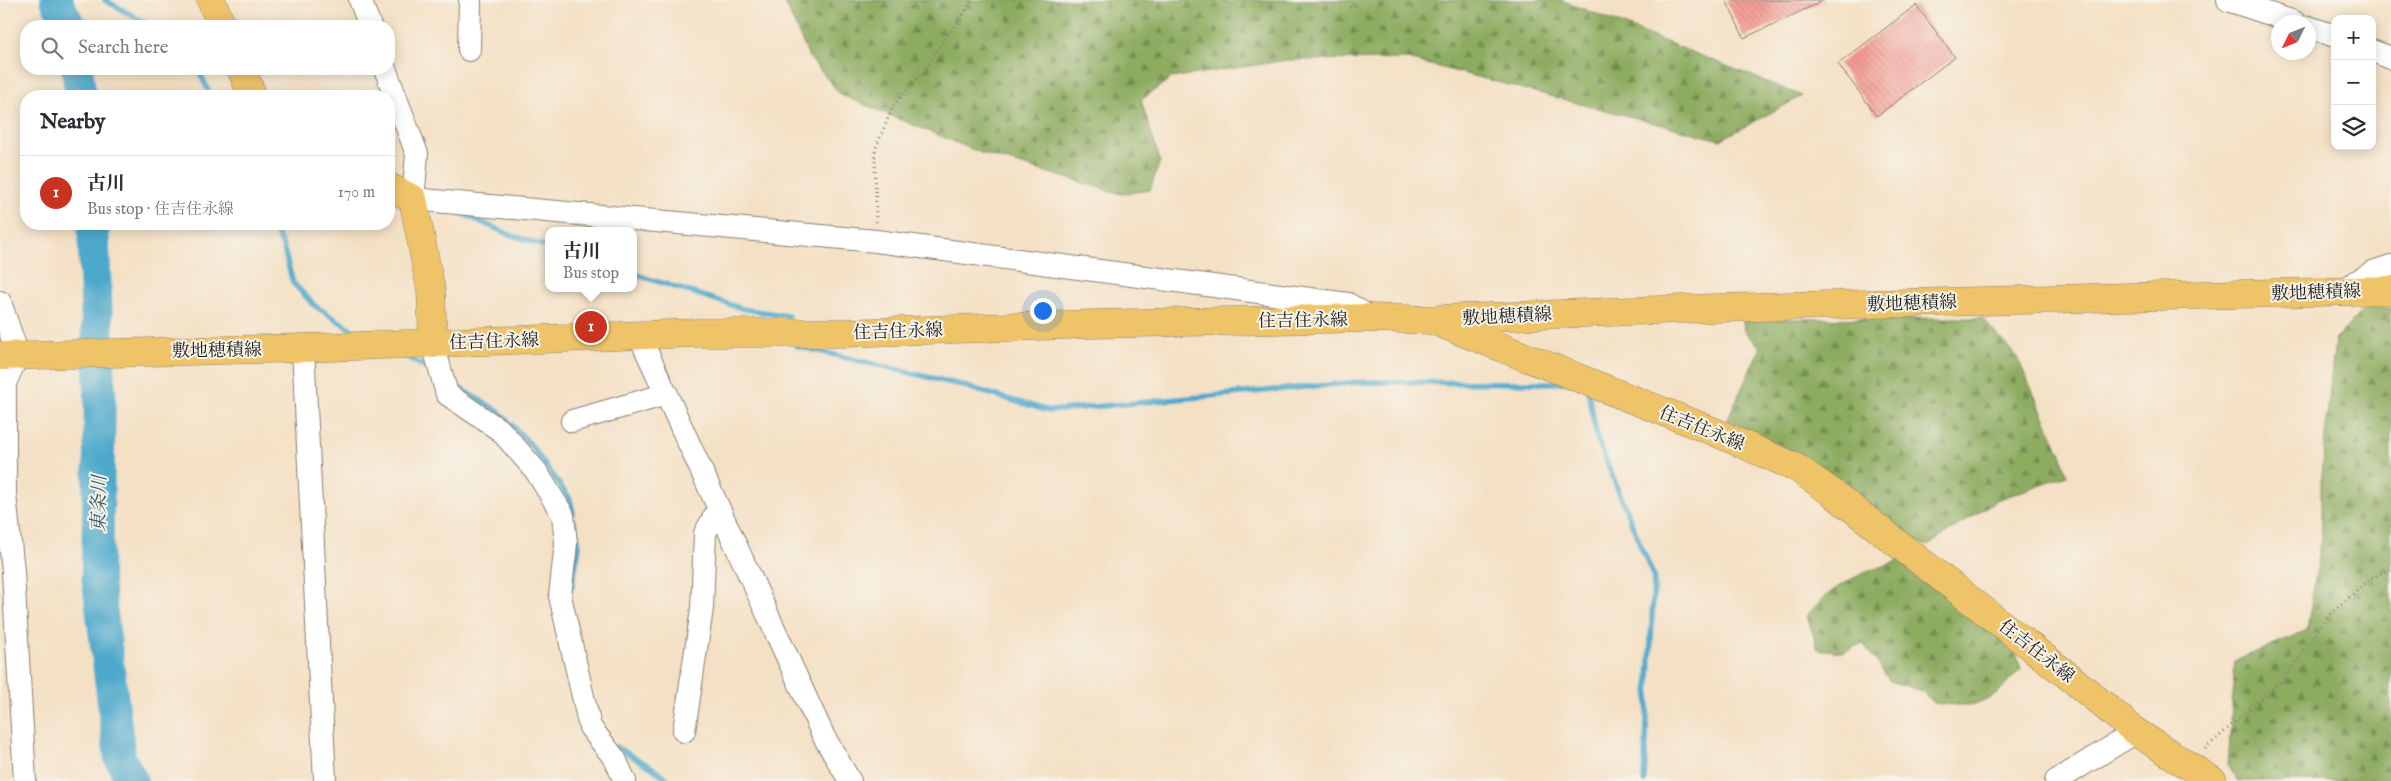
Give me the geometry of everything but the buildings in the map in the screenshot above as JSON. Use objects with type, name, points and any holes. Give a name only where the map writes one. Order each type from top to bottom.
[{"type":"main road","points":[[211,0],[219,20]]},
{"type":"main road","points":[[244,75],[250,90]]},
{"type":"main road","points":[[395,190],[413,199]]},
{"type":"main road","name":"住吉住永線","points":[[413,199],[431,290],[433,344],[696,332],[846,333],[1092,324],[1371,318],[1432,320],[1715,432],[1797,468],[1835,495],[2068,675],[2136,732],[2213,781]]},
{"type":"main road","name":"敷地穂積線","points":[[1432,320],[1682,309],[2391,290]]},
{"type":"main road","name":"敷地穂積線","points":[[9,355],[433,344]]},
{"type":"street","points":[[360,0],[368,20]]},
{"type":"street","points":[[469,50],[470,0]]},
{"type":"street","points":[[2228,0],[2273,15]]},
{"type":"street","points":[[2316,30],[2331,35]]},
{"type":"street","points":[[2376,52],[2391,58]]},
{"type":"street","points":[[387,75],[393,90]]},
{"type":"street","points":[[395,96],[416,154],[413,199],[876,241],[1348,304],[1371,318]]},
{"type":"street","points":[[2341,291],[2373,272],[2391,266]]},
{"type":"street","points":[[0,302],[9,355],[5,383],[2,502],[13,571],[26,781]]},
{"type":"street","points":[[640,335],[824,737],[850,781]]},
{"type":"street","points":[[433,344],[447,394],[501,431],[536,471],[563,515],[566,543],[560,596],[590,727],[615,759],[625,781]]},
{"type":"street","points":[[303,348],[325,781]]},
{"type":"street","points":[[572,421],[667,394]]},
{"type":"street","points":[[684,731],[702,609],[705,533],[719,508]]},
{"type":"street","points":[[2056,781],[2136,732]]},
{"type":"path","points":[[876,241],[875,150],[893,106],[924,72],[941,43],[959,22],[972,0]]},
{"type":"path","points":[[2184,761],[2196,758],[2283,679],[2327,617],[2372,578],[2391,569]]},
{"type":"green space","points":[[784,0],[1221,0],[1232,2],[1238,0],[1561,0],[1802,96],[1720,140],[1408,59],[1287,60],[1171,78],[1141,100],[1160,161],[1150,190],[1121,194],[981,153],[841,95],[809,57]]},
{"type":"green space","points":[[2366,308],[2391,308],[2391,781],[2239,781],[2228,766],[2235,661],[2307,630],[2321,543],[2321,475],[2335,339]]},
{"type":"green space","points":[[1982,318],[2017,357],[2061,454],[2067,475],[1997,500],[1927,546],[1903,536],[1803,456],[1727,420],[1761,347],[1744,332],[1743,321],[1767,319]]},
{"type":"green space","points":[[1899,555],[2013,644],[2021,669],[2000,691],[1983,702],[1974,704],[1933,703],[1922,691],[1890,681],[1863,643],[1843,652],[1818,649],[1807,616],[1816,605],[1836,588],[1858,576],[1896,562]]},
{"type":"waterway","name":"東条川","points":[[56,0],[67,20]]},
{"type":"waterway","points":[[105,0],[140,20]]},
{"type":"waterway","name":"東条川","points":[[78,75],[80,90]]},
{"type":"waterway","points":[[201,75],[208,90]]},
{"type":"waterway","points":[[459,212],[508,234],[545,246]]},
{"type":"waterway","name":"東条川","points":[[93,230],[100,396],[97,574],[120,758],[132,781]]},
{"type":"waterway","points":[[275,230],[283,246],[293,283],[315,306],[359,334]]},
{"type":"waterway","points":[[637,275],[744,309],[788,316]]},
{"type":"waterway","points":[[797,346],[957,384],[1049,411],[1360,382],[1562,383]]},
{"type":"waterway","points":[[404,355],[435,373]]},
{"type":"waterway","points":[[451,383],[498,411],[530,444],[570,499],[573,513]]},
{"type":"waterway","points":[[1588,391],[1597,438],[1654,578],[1644,781]]},
{"type":"waterway","points":[[572,587],[579,546],[574,522]]},
{"type":"waterway","points":[[616,747],[651,767],[670,781]]},
{"type":"place","name":"古川","points":[[591,327]]}]
